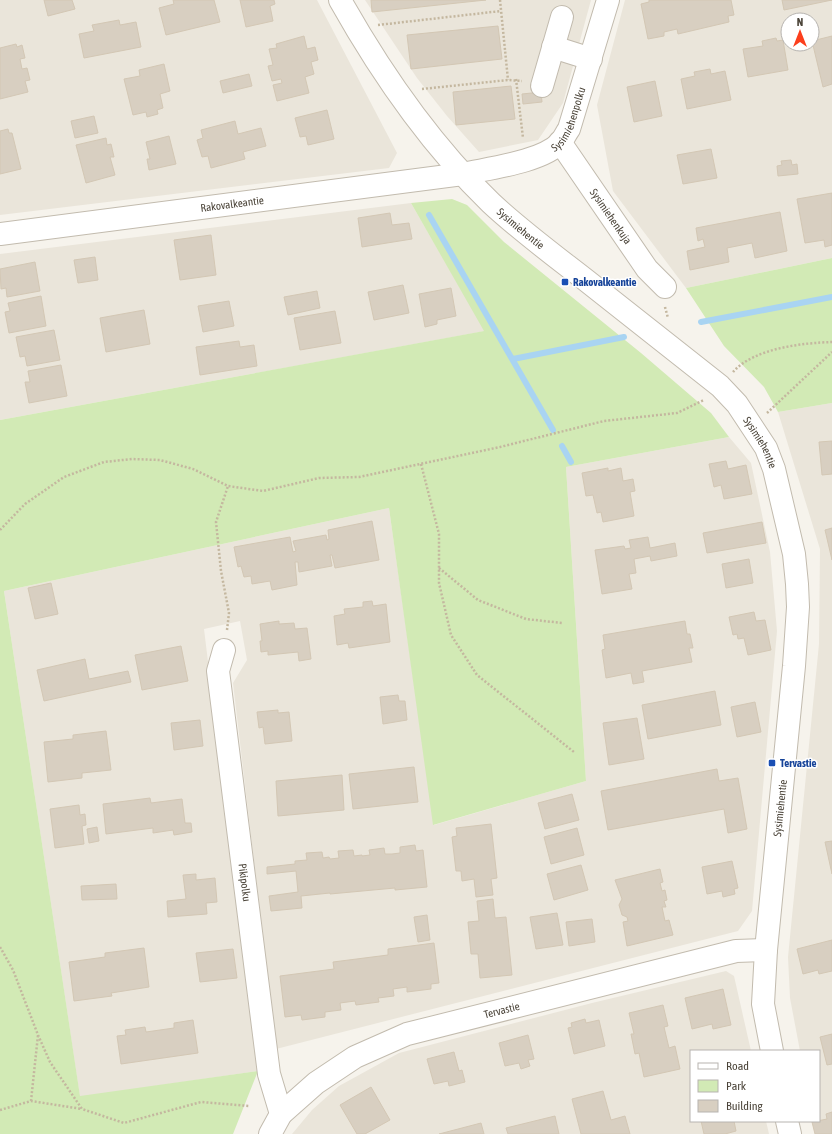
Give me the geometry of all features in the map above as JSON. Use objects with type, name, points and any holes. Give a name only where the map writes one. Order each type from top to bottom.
[{"type":"street","name":"Sysimiehentie","points":[[340,0],[364,43],[401,97],[463,174],[492,203],[540,244],[720,386],[737,404],[766,448],[774,470],[794,554],[798,607],[794,678],[766,950],[763,1004],[772,1050]]},
{"type":"street","name":"Sysimiehenpolku","points":[[463,174],[526,159],[546,152],[560,142],[569,128],[575,114],[608,0]]},
{"type":"street","points":[[542,86],[562,17]]},
{"type":"street","points":[[553,47],[591,59]]},
{"type":"street","name":"Sysimiehenkuja","points":[[560,142],[647,269],[665,287]]},
{"type":"street","name":"Rakovalkeantie","points":[[0,234],[463,174]]},
{"type":"street","name":"Pikipolku","points":[[224,650],[218,672],[269,1074],[281,1114]]},
{"type":"street","name":"Tervastie","points":[[270,1134],[281,1114],[316,1083],[355,1057],[407,1034],[736,951],[766,950]]},
{"type":"street","points":[[787,1122],[790,1134]]},
{"type":"path","points":[[500,0],[508,80]]},
{"type":"path","points":[[379,32],[375,25],[501,11]]},
{"type":"path","points":[[516,79],[526,159]]},
{"type":"path","points":[[414,90],[516,79],[542,86]]},
{"type":"path","points":[[663,319],[669,322]]},
{"type":"path","points":[[737,367],[760,355],[779,348],[800,343],[832,342]]},
{"type":"path","points":[[767,414],[832,352]]},
{"type":"path","points":[[0,530],[25,504],[64,477],[104,462],[132,459],[160,460],[193,469],[228,486],[263,491],[319,478],[359,477],[604,421],[677,413],[709,397]]},
{"type":"path","points":[[763,408],[770,419]]},
{"type":"path","points":[[421,464],[439,534],[439,583],[451,635],[477,675],[574,752]]},
{"type":"path","points":[[224,650],[229,613],[221,571],[216,522],[228,486]]},
{"type":"path","points":[[439,568],[478,600],[526,618],[562,623]]},
{"type":"path","points":[[0,948],[13,970],[50,1062],[82,1109]]},
{"type":"path","points":[[30,1101],[38,1035]]},
{"type":"path","points":[[0,1110],[30,1101],[82,1109],[124,1123],[201,1102],[249,1106]]},
{"type":"shaded area","points":[[0,0],[317,0],[397,153],[389,168],[0,215]]},
{"type":"shaded area","points":[[365,0],[591,0],[563,103],[538,140],[479,152],[447,116],[417,78]]},
{"type":"shaded area","points":[[625,0],[832,0],[832,258],[686,288],[613,191],[597,105]]},
{"type":"shaded area","points":[[411,203],[485,331],[0,420],[0,254]]},
{"type":"shaded area","points":[[832,403],[832,1134],[817,1134],[814,1122],[820,1122],[820,1050],[800,1050],[790,998],[788,957],[819,644],[820,549],[778,412]]},
{"type":"shaded area","points":[[729,437],[751,463],[770,552],[777,631],[752,911],[738,931],[276,1049],[233,683],[247,660],[240,621],[204,629],[258,1071],[80,1097],[4,591],[389,508],[434,825],[586,781],[566,467]]},
{"type":"shaded area","points":[[726,971],[734,976],[751,1050],[690,1050],[690,1122],[766,1122],[769,1134],[292,1134],[312,1110],[339,1086],[399,1053],[592,1003]]},
{"type":"green space","points":[[452,199],[467,205],[504,242],[641,353],[711,413],[729,437],[566,467],[586,781],[433,825],[389,508],[4,591],[80,1096],[258,1071],[233,1134],[0,1134],[0,420],[484,331],[411,203]]},
{"type":"green space","points":[[832,258],[832,403],[778,412],[764,387],[724,346],[686,288]]},
{"type":"building","points":[[44,0],[72,0],[75,9],[48,16]]},
{"type":"building","points":[[173,0],[214,0],[220,22],[166,35],[159,8],[174,4]]},
{"type":"building","points":[[240,0],[274,0],[275,4],[270,6],[273,21],[246,27]]},
{"type":"building","points":[[371,0],[486,0],[372,12]]},
{"type":"building","points":[[649,0],[731,0],[734,15],[728,16],[729,22],[678,34],[677,29],[664,32],[664,36],[648,39],[641,4],[649,2]]},
{"type":"building","points":[[782,0],[832,0],[784,10]]},
{"type":"building","points":[[119,20],[120,25],[136,22],[141,47],[84,58],[79,34],[94,31],[92,25]]},
{"type":"building","points":[[498,26],[502,59],[411,69],[407,35]]},
{"type":"building","points":[[304,36],[307,49],[315,47],[318,60],[311,62],[314,74],[305,77],[309,93],[277,101],[273,85],[282,83],[281,79],[272,81],[268,66],[273,65],[269,49],[277,48],[276,44]]},
{"type":"building","points":[[832,36],[832,84],[823,87],[815,52],[820,52],[820,39]]},
{"type":"building","points":[[776,38],[777,41],[780,40],[780,52],[785,52],[788,70],[748,77],[743,49],[763,46],[762,41]]},
{"type":"building","points":[[16,44],[17,47],[22,45],[25,58],[20,59],[22,69],[27,68],[30,80],[25,81],[28,92],[0,99],[0,48]]},
{"type":"building","points":[[164,64],[170,91],[160,94],[163,108],[157,110],[158,114],[147,117],[146,112],[133,115],[124,79],[140,76],[139,70]]},
{"type":"building","points":[[710,69],[711,74],[725,71],[731,100],[687,109],[681,79],[695,76],[694,72]]},
{"type":"building","points":[[249,74],[252,86],[223,93],[220,81]]},
{"type":"building","points":[[655,81],[662,116],[634,122],[627,87]]},
{"type":"building","points":[[511,86],[515,119],[456,125],[453,92]]},
{"type":"building","points":[[541,92],[542,102],[523,104],[522,94]]},
{"type":"building","points":[[327,110],[334,139],[308,145],[306,136],[300,137],[295,118]]},
{"type":"building","points":[[94,116],[98,133],[75,138],[71,121]]},
{"type":"building","points":[[235,121],[238,134],[261,128],[266,146],[243,152],[245,159],[211,168],[208,156],[202,157],[197,140],[203,138],[201,130]]},
{"type":"building","points":[[8,129],[9,133],[12,133],[21,169],[0,174],[0,131]]},
{"type":"building","points":[[169,136],[176,164],[149,170],[147,159],[150,159],[146,142]]},
{"type":"building","points":[[106,138],[107,145],[111,144],[114,157],[110,157],[115,175],[86,183],[76,145]]},
{"type":"building","points":[[711,149],[717,178],[683,184],[677,155]]},
{"type":"building","points":[[791,160],[792,165],[797,164],[798,174],[778,176],[777,166],[782,165],[781,161]]},
{"type":"building","points":[[832,193],[832,245],[825,247],[824,240],[805,243],[797,199]]},
{"type":"building","points":[[780,212],[787,251],[755,258],[752,243],[727,248],[729,262],[690,270],[687,251],[705,247],[703,239],[698,241],[696,228]]},
{"type":"building","points":[[390,213],[392,225],[409,223],[412,239],[362,247],[358,218]]},
{"type":"building","points":[[211,235],[216,275],[180,280],[174,240]]},
{"type":"building","points":[[95,257],[98,280],[78,283],[74,260]]},
{"type":"building","points":[[35,262],[40,291],[7,297],[6,288],[1,289],[0,269]]},
{"type":"building","points":[[403,285],[409,313],[374,320],[368,292]]},
{"type":"building","points":[[451,288],[456,316],[437,320],[437,324],[425,327],[419,294]]},
{"type":"building","points":[[317,291],[320,308],[288,315],[284,297]]},
{"type":"building","points":[[41,296],[46,326],[9,333],[5,312],[10,311],[8,303]]},
{"type":"building","points":[[229,301],[234,326],[203,332],[198,306]]},
{"type":"building","points":[[144,310],[150,344],[106,352],[100,318]]},
{"type":"building","points":[[335,311],[341,343],[300,350],[294,318]]},
{"type":"building","points":[[54,330],[60,360],[27,366],[25,356],[20,357],[16,337]]},
{"type":"building","points":[[239,341],[240,347],[254,345],[257,366],[200,375],[196,347]]},
{"type":"building","points":[[61,365],[67,396],[29,403],[25,382],[30,382],[28,371]]},
{"type":"building","points":[[832,441],[832,474],[822,475],[819,442]]},
{"type":"building","points":[[726,461],[728,469],[746,465],[752,494],[724,499],[721,485],[714,487],[709,464]]},
{"type":"building","points":[[608,468],[608,471],[621,468],[623,481],[633,479],[635,491],[630,492],[634,516],[603,522],[601,512],[597,513],[593,495],[586,496],[582,473]]},
{"type":"building","points":[[372,521],[379,560],[335,568],[332,555],[330,555],[332,566],[299,572],[298,562],[295,562],[297,585],[272,590],[270,581],[252,584],[251,576],[244,577],[241,566],[238,567],[234,547],[290,537],[293,552],[296,551],[293,541],[326,535],[327,540],[329,539],[328,530]]},
{"type":"building","points":[[762,522],[766,543],[707,553],[703,533]]},
{"type":"building","points":[[832,528],[832,560],[825,530]]},
{"type":"building","points":[[648,537],[650,548],[675,543],[677,556],[651,561],[650,556],[634,559],[636,573],[629,574],[632,589],[602,594],[595,550],[624,546],[625,549],[631,548],[629,540]]},
{"type":"building","points":[[749,559],[753,583],[726,588],[722,564]]},
{"type":"building","points":[[51,583],[58,614],[35,619],[28,588]]},
{"type":"building","points":[[372,601],[373,606],[386,604],[390,642],[349,648],[348,643],[337,645],[334,616],[345,614],[344,609],[363,607],[363,602]]},
{"type":"building","points":[[754,612],[756,621],[765,620],[771,650],[748,655],[744,638],[738,639],[737,634],[733,635],[729,617]]},
{"type":"building","points":[[279,621],[279,624],[294,623],[295,629],[307,628],[311,659],[299,661],[298,652],[268,655],[268,651],[261,652],[260,641],[262,641],[260,624]]},
{"type":"building","points":[[685,621],[687,634],[690,634],[693,648],[689,648],[692,662],[642,671],[644,682],[633,684],[631,673],[606,678],[602,650],[605,649],[603,635]]},
{"type":"building","points":[[181,646],[188,681],[142,690],[135,655]]},
{"type":"building","points":[[85,659],[89,679],[128,671],[131,682],[44,701],[37,670]]},
{"type":"building","points":[[715,691],[721,725],[648,739],[642,705]]},
{"type":"building","points":[[398,695],[399,701],[405,701],[407,720],[383,724],[380,697]]},
{"type":"building","points":[[755,702],[761,732],[737,737],[731,707]]},
{"type":"building","points":[[278,710],[278,713],[289,712],[292,741],[265,744],[263,727],[259,728],[257,712]]},
{"type":"building","points":[[637,718],[644,759],[609,765],[603,723]]},
{"type":"building","points":[[200,720],[203,746],[174,750],[171,723]]},
{"type":"building","points":[[106,731],[111,770],[82,773],[82,778],[48,782],[44,742],[73,739],[73,735]]},
{"type":"building","points":[[414,767],[418,802],[353,809],[349,774]]},
{"type":"building","points":[[717,769],[719,781],[738,778],[747,829],[728,833],[724,809],[608,830],[601,791]]},
{"type":"building","points":[[342,775],[344,810],[278,816],[276,781]]},
{"type":"building","points":[[572,794],[579,820],[545,829],[538,803]]},
{"type":"building","points":[[150,798],[151,803],[182,799],[185,823],[191,823],[192,832],[174,835],[173,830],[153,833],[153,828],[106,834],[103,804]]},
{"type":"building","points":[[79,805],[80,815],[85,814],[86,825],[82,826],[84,844],[55,848],[50,809]]},
{"type":"building","points":[[491,824],[497,878],[491,879],[493,895],[476,897],[474,879],[462,881],[461,871],[456,871],[452,837],[457,836],[456,828]]},
{"type":"building","points":[[97,827],[99,841],[89,843],[87,829]]},
{"type":"building","points":[[577,828],[584,855],[551,864],[544,837]]},
{"type":"building","points":[[832,841],[832,874],[825,842]]},
{"type":"building","points":[[415,845],[416,851],[423,850],[427,887],[395,890],[395,888],[301,896],[302,908],[271,911],[269,896],[298,892],[296,871],[267,874],[267,867],[295,864],[295,861],[307,860],[306,853],[322,852],[323,858],[329,857],[330,859],[339,858],[338,851],[353,850],[354,856],[362,856],[370,855],[369,850],[384,848],[385,854],[392,854],[400,853],[400,847]]},
{"type":"building","points":[[732,861],[738,888],[734,889],[735,894],[723,897],[722,891],[707,894],[702,867]]},
{"type":"building","points":[[581,865],[588,890],[554,900],[547,874]]},
{"type":"building","points":[[660,869],[663,882],[660,883],[662,891],[665,890],[667,900],[664,901],[666,907],[662,907],[665,921],[669,920],[673,935],[627,946],[623,922],[628,921],[627,917],[622,915],[619,905],[622,899],[615,880]]},
{"type":"building","points":[[196,874],[196,880],[215,878],[217,902],[206,903],[207,914],[168,917],[167,901],[186,899],[183,875]]},
{"type":"building","points":[[116,884],[117,899],[82,900],[81,886]]},
{"type":"building","points":[[493,899],[495,918],[506,917],[512,975],[480,978],[478,954],[471,954],[468,922],[479,921],[477,901]]},
{"type":"building","points":[[557,913],[563,945],[536,949],[530,917]]},
{"type":"building","points":[[427,915],[430,940],[418,942],[414,917]]},
{"type":"building","points":[[592,919],[595,942],[569,946],[566,922]]},
{"type":"building","points":[[832,940],[832,971],[819,974],[818,970],[803,974],[797,949]]},
{"type":"building","points":[[434,943],[439,983],[431,984],[431,989],[407,992],[407,987],[393,989],[394,996],[378,998],[379,1002],[356,1005],[355,1001],[340,1003],[341,1010],[325,1012],[325,1017],[302,1020],[301,1015],[285,1017],[280,976],[334,969],[333,962],[388,955],[388,949]]},
{"type":"building","points":[[144,948],[149,987],[111,993],[112,996],[74,1001],[69,962],[105,957],[105,953]]},
{"type":"building","points":[[233,949],[237,978],[200,982],[196,953]]},
{"type":"building","points":[[723,989],[731,1025],[713,1029],[712,1024],[692,1029],[685,998]]},
{"type":"building","points":[[663,1005],[668,1026],[664,1027],[669,1048],[675,1046],[680,1069],[644,1077],[639,1053],[635,1054],[631,1034],[634,1034],[629,1013]]},
{"type":"building","points":[[585,1019],[586,1023],[599,1020],[605,1046],[574,1054],[568,1028],[572,1027],[571,1023]]},
{"type":"building","points":[[193,1020],[198,1053],[121,1064],[117,1036],[126,1035],[125,1030],[145,1027],[146,1032],[174,1028],[174,1023]]},
{"type":"building","points":[[832,1034],[832,1064],[827,1065],[820,1037]]},
{"type":"building","points":[[528,1035],[534,1059],[528,1060],[530,1066],[521,1069],[519,1063],[505,1066],[499,1043]]},
{"type":"building","points":[[454,1052],[459,1071],[462,1070],[465,1082],[449,1086],[448,1081],[434,1084],[427,1059]]},
{"type":"building","points":[[371,1087],[390,1120],[365,1134],[357,1134],[340,1105]]},
{"type":"building","points":[[603,1091],[611,1120],[625,1116],[630,1134],[581,1134],[572,1099]]},
{"type":"building","points":[[832,1112],[832,1134],[815,1134],[812,1122],[820,1122],[820,1120],[827,1119],[826,1114]]},
{"type":"building","points":[[555,1116],[559,1134],[508,1134],[506,1128]]},
{"type":"building","points":[[701,1122],[734,1122],[736,1131],[725,1134],[704,1134]]},
{"type":"building","points":[[481,1123],[484,1134],[439,1134]]},
{"type":"waterway","points":[[429,215],[553,430]]},
{"type":"waterway","points":[[701,322],[832,297]]},
{"type":"waterway","points":[[513,359],[624,337]]},
{"type":"waterway","points":[[562,446],[571,462]]},
{"type":"place","name":"Rakovalkeantie","points":[[565,282]]},
{"type":"place","name":"Tervastie","points":[[772,763]]}]
